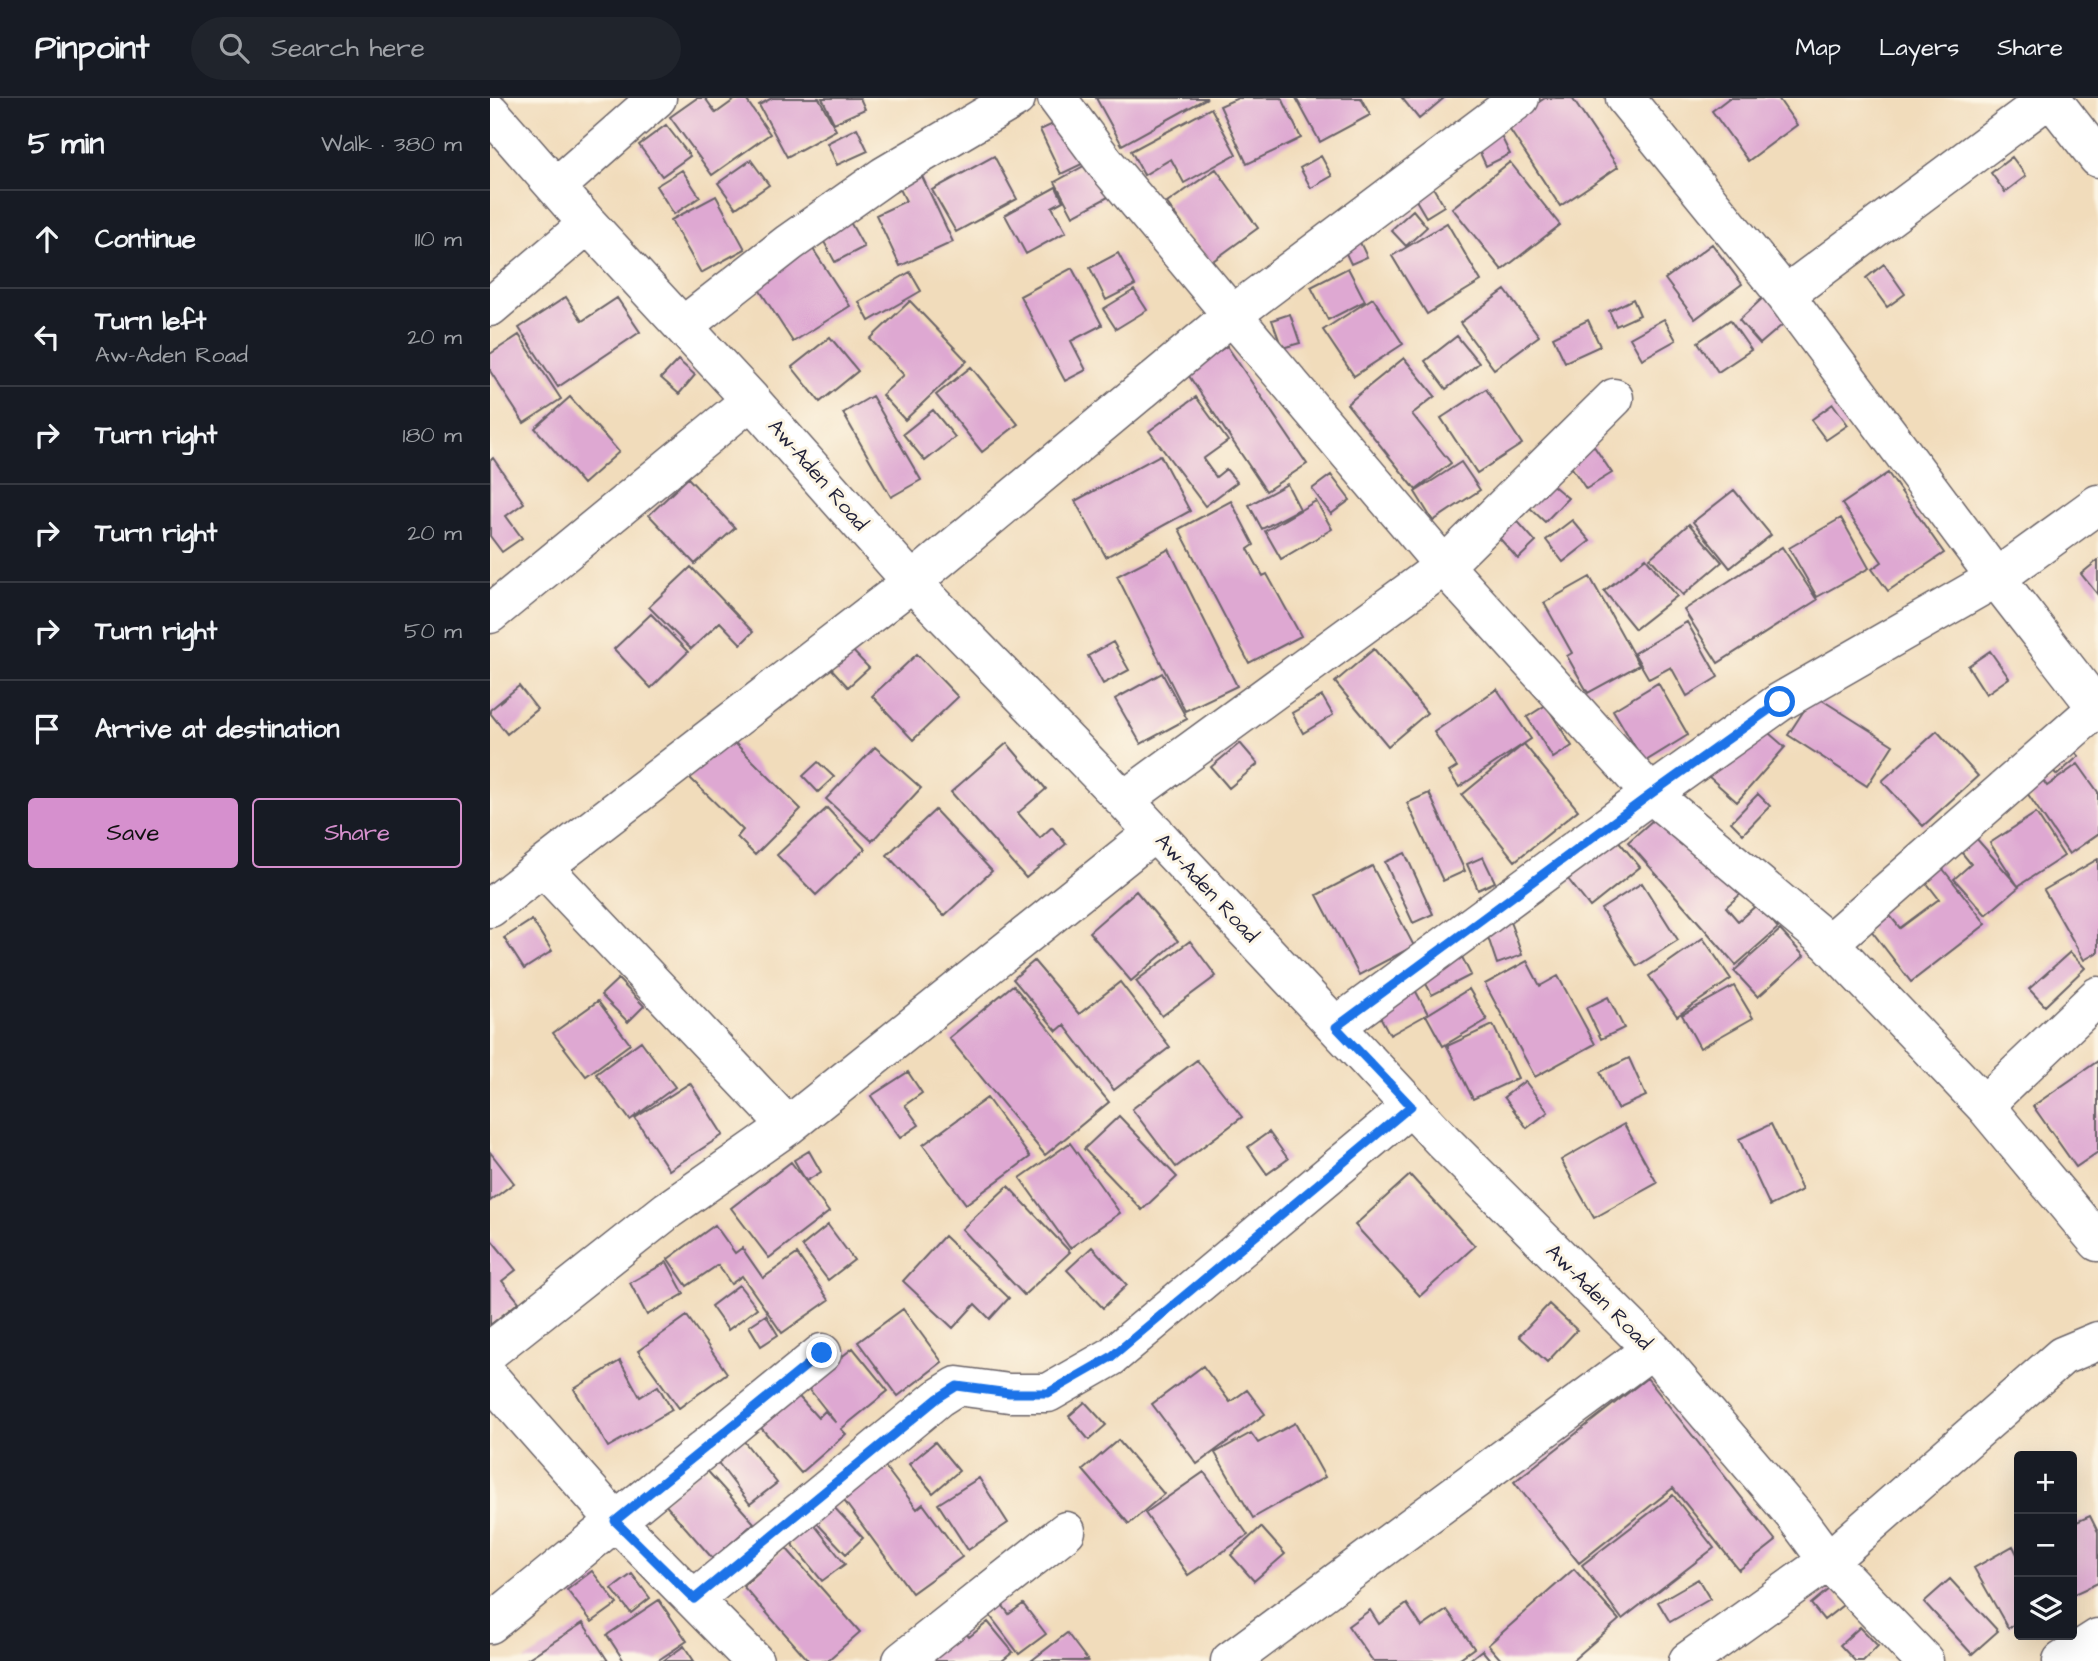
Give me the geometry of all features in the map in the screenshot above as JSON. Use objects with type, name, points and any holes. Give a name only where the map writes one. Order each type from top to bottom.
[{"type":"street","points":[[556,187],[657,98]]},
{"type":"street","points":[[683,326],[789,243],[884,176],[1016,98]]},
{"type":"street","points":[[490,908],[912,582],[1231,316],[1520,98]]},
{"type":"street","points":[[1625,98],[1785,295],[1996,578],[2097,708],[1829,943]]},
{"type":"street","points":[[1785,295],[2050,98],[2098,158]]},
{"type":"street","points":[[1074,104],[1106,164],[1231,316],[1444,566],[1651,794],[1829,943],[1984,1105],[2098,1242]]},
{"type":"street","name":"Aw-Aden Road","points":[[490,112],[912,582],[1124,800],[1411,1106],[1652,1349],[1794,1515],[1828,1561],[1924,1661]]},
{"type":"street","points":[[490,307],[588,224]]},
{"type":"street","points":[[1124,800],[1444,566],[1614,398]]},
{"type":"street","points":[[490,614],[751,400]]},
{"type":"street","points":[[1336,1027],[1780,702],[1996,578],[2098,504]]},
{"type":"street","points":[[490,1351],[668,1210],[789,1126],[1154,832]]},
{"type":"street","points":[[543,867],[789,1126]]},
{"type":"street","points":[[1984,1105],[2098,996]]},
{"type":"street","points":[[694,1599],[938,1398],[957,1386],[1009,1393],[1048,1393],[1111,1357],[1411,1106]]},
{"type":"street","points":[[1688,1661],[1828,1561],[2062,1356],[2098,1341]]},
{"type":"street","points":[[1230,1661],[1652,1349]]},
{"type":"street","points":[[490,1624],[822,1353]]},
{"type":"street","points":[[490,1378],[615,1521],[754,1661]]},
{"type":"street","points":[[902,1661],[1066,1531]]},
{"type":"street","points":[[2062,1661],[2098,1638]]},
{"type":"building","points":[[697,98],[705,98],[716,113],[737,98],[745,98],[770,134],[712,175],[670,117]]},
{"type":"building","points":[[772,98],[819,98],[836,130],[787,157],[759,105]]},
{"type":"building","points":[[822,98],[860,98],[865,109],[834,123]]},
{"type":"building","points":[[1096,98],[1207,98],[1122,145]]},
{"type":"building","points":[[1238,98],[1282,98],[1301,138],[1247,164],[1220,106]]},
{"type":"building","points":[[1296,98],[1361,98],[1370,115],[1320,142]]},
{"type":"building","points":[[1402,98],[1444,98],[1419,119]]},
{"type":"building","points":[[1545,98],[1572,98],[1618,167],[1560,206],[1506,124]]},
{"type":"building","points":[[1729,98],[1778,98],[1797,125],[1748,161],[1712,111]]},
{"type":"building","points":[[1211,108],[1236,154],[1184,183],[1171,159],[1144,175],[1131,151]]},
{"type":"building","points":[[1066,118],[1086,162],[1061,174],[1040,130]]},
{"type":"building","points":[[666,125],[690,156],[662,176],[639,145]]},
{"type":"building","points":[[857,128],[868,151],[837,165],[827,143]]},
{"type":"building","points":[[1499,132],[1510,154],[1486,166],[1476,144]]},
{"type":"building","points":[[994,156],[1017,199],[956,232],[932,190]]},
{"type":"building","points":[[1321,156],[1332,176],[1311,188],[1300,168]]},
{"type":"building","points":[[2012,157],[2026,176],[2005,192],[1991,173]]},
{"type":"building","points":[[751,160],[769,185],[736,208],[718,183]]},
{"type":"building","points":[[1091,162],[1110,196],[1073,216],[1055,182]]},
{"type":"building","points":[[1510,162],[1560,225],[1502,270],[1452,208]]},
{"type":"building","points":[[1216,169],[1258,228],[1210,263],[1167,203]]},
{"type":"building","points":[[682,170],[700,197],[674,214],[656,186]]},
{"type":"building","points":[[921,174],[953,242],[900,266],[876,215],[906,201],[898,185]]},
{"type":"building","points":[[1428,179],[1444,206],[1426,217],[1410,190]]},
{"type":"building","points":[[1056,187],[1063,201],[1052,207],[1066,232],[1026,254],[1005,215]]},
{"type":"building","points":[[716,196],[745,249],[701,273],[671,220]]},
{"type":"building","points":[[1413,210],[1427,227],[1406,246],[1391,230]]},
{"type":"building","points":[[845,213],[864,247],[835,262],[817,229]]},
{"type":"building","points":[[1447,223],[1481,281],[1427,314],[1392,256]]},
{"type":"building","points":[[1356,234],[1367,257],[1351,264],[1340,241]]},
{"type":"building","points":[[1712,244],[1742,284],[1695,319],[1665,279]]},
{"type":"building","points":[[811,246],[850,306],[793,342],[755,283]]},
{"type":"building","points":[[1118,253],[1135,285],[1106,300],[1090,268]]},
{"type":"building","points":[[1884,264],[1905,294],[1887,307],[1866,278]]},
{"type":"building","points":[[1072,268],[1102,325],[1071,341],[1086,370],[1065,381],[1020,296]]},
{"type":"building","points":[[1348,268],[1365,301],[1328,320],[1311,287]]},
{"type":"building","points":[[910,272],[921,291],[869,321],[859,302]]},
{"type":"building","points":[[1134,290],[1147,310],[1116,329],[1103,309]]},
{"type":"building","points":[[1505,290],[1539,336],[1494,369],[1460,323]]},
{"type":"building","points":[[1766,295],[1788,320],[1760,344],[1739,320]]},
{"type":"building","points":[[566,297],[582,321],[617,298],[640,332],[558,387],[519,328]]},
{"type":"building","points":[[1373,298],[1403,344],[1354,376],[1323,330]]},
{"type":"building","points":[[1633,299],[1640,315],[1616,326],[1609,311]]},
{"type":"building","points":[[910,301],[967,361],[905,420],[882,395],[904,375],[870,339]]},
{"type":"building","points":[[1290,314],[1300,343],[1282,348],[1272,320]]},
{"type":"building","points":[[1664,319],[1676,340],[1642,359],[1630,338]]},
{"type":"building","points":[[1588,320],[1600,346],[1565,362],[1553,337]]},
{"type":"building","points":[[1730,320],[1751,350],[1718,372],[1698,342]]},
{"type":"building","points":[[519,335],[561,399],[524,423],[490,371],[490,354]]},
{"type":"building","points":[[1457,336],[1479,363],[1446,389],[1425,361]]},
{"type":"building","points":[[830,337],[858,371],[820,402],[792,367]]},
{"type":"building","points":[[1227,346],[1307,464],[1266,491],[1187,373]]},
{"type":"building","points":[[1404,358],[1435,396],[1412,414],[1451,463],[1416,490],[1347,404]]},
{"type":"building","points":[[678,360],[695,375],[679,394],[661,378]]},
{"type":"building","points":[[971,367],[1018,424],[982,452],[936,395]]},
{"type":"building","points":[[1486,389],[1522,444],[1477,473],[1441,418]]},
{"type":"building","points":[[872,396],[921,480],[891,497],[843,413]]},
{"type":"building","points":[[570,397],[619,452],[583,484],[535,428]]},
{"type":"building","points":[[1196,397],[1228,441],[1203,459],[1216,477],[1226,469],[1237,482],[1205,506],[1149,431]]},
{"type":"building","points":[[1833,404],[1848,425],[1826,440],[1811,420]]},
{"type":"building","points":[[933,410],[955,437],[925,461],[903,434]]},
{"type":"building","points":[[1591,442],[1612,473],[1586,489],[1566,459]]},
{"type":"building","points":[[1160,455],[1190,511],[1106,557],[1075,501]]},
{"type":"building","points":[[493,458],[524,503],[506,516],[522,538],[502,552],[490,536],[490,461]]},
{"type":"building","points":[[1461,462],[1480,490],[1433,521],[1415,492]]},
{"type":"building","points":[[1888,473],[1944,553],[1888,591],[1872,569],[1882,562],[1842,504]]},
{"type":"building","points":[[1331,475],[1350,500],[1331,514],[1312,489]]},
{"type":"building","points":[[688,478],[735,528],[695,564],[649,515]]},
{"type":"building","points":[[1550,483],[1568,498],[1545,522],[1529,507]]},
{"type":"building","points":[[1287,484],[1300,509],[1262,529],[1249,505]]},
{"type":"building","points":[[1734,490],[1771,535],[1730,568],[1693,522]]},
{"type":"building","points":[[1231,501],[1254,545],[1248,549],[1263,576],[1267,574],[1301,636],[1249,663],[1179,529]]},
{"type":"building","points":[[1316,501],[1332,529],[1281,559],[1265,531]]},
{"type":"building","points":[[1504,506],[1536,542],[1518,559],[1486,523]]},
{"type":"building","points":[[1841,518],[1869,568],[1817,597],[1789,548]]},
{"type":"building","points":[[1572,520],[1590,541],[1563,562],[1546,540]]},
{"type":"building","points":[[1689,524],[1722,562],[1683,595],[1650,558]]},
{"type":"building","points":[[1782,547],[1817,600],[1718,663],[1684,610]]},
{"type":"building","points":[[1169,549],[1237,686],[1185,711],[1117,576]]},
{"type":"building","points":[[1646,558],[1677,596],[1635,629],[1604,591]]},
{"type":"building","points":[[2098,560],[2098,595],[2081,574]]},
{"type":"building","points":[[691,567],[753,632],[741,644],[720,622],[691,649],[649,607]]},
{"type":"building","points":[[1590,577],[1639,665],[1588,693],[1567,656],[1572,653],[1544,603]]},
{"type":"building","points":[[651,614],[688,652],[651,688],[614,649]]},
{"type":"building","points":[[1687,622],[1718,677],[1687,696],[1671,667],[1649,679],[1634,653]]},
{"type":"building","points":[[1113,642],[1129,670],[1103,684],[1088,656]]},
{"type":"building","points":[[849,647],[869,668],[848,687],[829,666]]},
{"type":"building","points":[[1374,649],[1427,713],[1388,746],[1335,682]]},
{"type":"building","points":[[1990,651],[2009,678],[1986,694],[1968,666]]},
{"type":"building","points":[[917,654],[958,697],[913,740],[872,696]]},
{"type":"building","points":[[1162,673],[1187,719],[1141,744],[1115,699]]},
{"type":"building","points":[[1658,683],[1688,735],[1644,762],[1613,710]]},
{"type":"building","points":[[519,686],[537,709],[507,734],[490,710]]},
{"type":"building","points":[[1497,689],[1531,739],[1459,787],[1449,772],[1457,767],[1434,732]]},
{"type":"building","points":[[1814,695],[1893,745],[1867,786],[1788,735]]},
{"type":"building","points":[[1322,696],[1333,715],[1303,733],[1292,713]]},
{"type":"building","points":[[1546,705],[1572,746],[1553,758],[1527,717]]},
{"type":"building","points":[[1756,722],[1785,747],[1737,802],[1708,776]]},
{"type":"building","points":[[1937,731],[1978,776],[1923,826],[1882,781]]},
{"type":"building","points":[[729,737],[801,809],[755,855],[737,837],[743,830],[689,777]]},
{"type":"building","points":[[1007,743],[1046,789],[1018,813],[1040,838],[1052,827],[1066,844],[1026,878],[951,792]]},
{"type":"building","points":[[1240,743],[1258,764],[1229,788],[1211,767]]},
{"type":"building","points":[[2067,743],[2079,756],[2057,775],[2046,763]]},
{"type":"building","points":[[1524,744],[1578,810],[1515,861],[1462,795]]},
{"type":"building","points":[[875,747],[921,788],[872,841],[826,799]]},
{"type":"building","points":[[818,762],[834,777],[818,792],[803,776]]},
{"type":"building","points":[[2078,764],[2098,792],[2098,834],[2069,854],[2023,787],[2040,776],[2047,786]]},
{"type":"building","points":[[1429,793],[1465,871],[1443,881],[1407,803]]},
{"type":"building","points":[[1758,794],[1770,806],[1743,834],[1731,822]]},
{"type":"building","points":[[1669,806],[1743,892],[1726,907],[1738,921],[1758,904],[1778,928],[1736,965],[1628,842]]},
{"type":"building","points":[[827,808],[865,849],[816,895],[777,855]]},
{"type":"building","points":[[935,810],[992,871],[944,916],[887,855]]},
{"type":"building","points":[[2036,813],[2064,856],[2018,886],[1990,843]]},
{"type":"building","points":[[1969,830],[2019,887],[1986,915],[1954,879],[1971,864],[1954,843]]},
{"type":"building","points":[[1617,839],[1640,867],[1590,907],[1568,879]]},
{"type":"building","points":[[1405,853],[1433,914],[1413,923],[1385,862]]},
{"type":"building","points":[[1483,857],[1495,882],[1478,890],[1467,864]]},
{"type":"building","points":[[2098,859],[2098,952],[2084,960],[2044,890]]},
{"type":"building","points":[[1936,860],[1986,924],[1911,982],[1864,921],[1883,907],[1900,928],[1939,899],[1919,873]]},
{"type":"building","points":[[1372,866],[1414,946],[1359,975],[1317,895]]},
{"type":"building","points":[[1642,883],[1678,940],[1637,966],[1601,909]]},
{"type":"building","points":[[1136,891],[1178,941],[1131,981],[1089,932]]},
{"type":"building","points":[[1509,919],[1522,955],[1497,964],[1485,928]]},
{"type":"building","points":[[532,920],[552,951],[524,969],[504,938]]},
{"type":"building","points":[[1780,930],[1804,956],[1758,997],[1734,971]]},
{"type":"building","points":[[1703,938],[1731,979],[1677,1016],[1649,976]]},
{"type":"building","points":[[1190,941],[1216,976],[1162,1016],[1136,981]]},
{"type":"building","points":[[1458,949],[1471,975],[1432,995],[1418,969]]},
{"type":"building","points":[[2070,952],[2085,968],[2045,1006],[2029,989]]},
{"type":"building","points":[[1034,961],[1079,1014],[1120,982],[1170,1047],[1114,1090],[1064,1025],[1057,1031],[1013,979]]},
{"type":"building","points":[[1527,961],[1540,986],[1558,976],[1595,1044],[1535,1077],[1485,984]]},
{"type":"building","points":[[1407,975],[1428,1014],[1469,989],[1487,1020],[1443,1046],[1426,1015],[1390,1035],[1369,996]]},
{"type":"building","points":[[618,979],[644,1006],[628,1022],[601,995]]},
{"type":"building","points":[[1013,985],[1109,1102],[1045,1155],[949,1038]]},
{"type":"building","points":[[1734,986],[1753,1018],[1700,1048],[1682,1015]]},
{"type":"building","points":[[1608,997],[1624,1028],[1601,1039],[1586,1008]]},
{"type":"building","points":[[598,1001],[630,1044],[586,1076],[553,1033]]},
{"type":"building","points":[[1493,1025],[1518,1078],[1473,1099],[1447,1046]]},
{"type":"building","points":[[641,1041],[675,1087],[630,1120],[596,1074]]},
{"type":"building","points":[[1629,1058],[1646,1096],[1617,1109],[1600,1072]]},
{"type":"building","points":[[1197,1060],[1242,1117],[1176,1167],[1132,1109]]},
{"type":"building","points":[[2098,1061],[2098,1152],[2076,1167],[2033,1106]]},
{"type":"building","points":[[908,1072],[922,1093],[905,1105],[919,1125],[900,1138],[871,1096]]},
{"type":"building","points":[[1525,1081],[1548,1112],[1527,1128],[1504,1097]]},
{"type":"building","points":[[690,1083],[723,1135],[669,1170],[635,1118]]},
{"type":"building","points":[[987,1098],[1030,1157],[966,1204],[923,1145]]},
{"type":"building","points":[[1119,1116],[1177,1177],[1142,1210],[1084,1149]]},
{"type":"building","points":[[1624,1124],[1657,1183],[1594,1218],[1561,1160]]},
{"type":"building","points":[[1771,1124],[1802,1190],[1770,1206],[1739,1139]]},
{"type":"building","points":[[1269,1132],[1288,1159],[1267,1174],[1248,1147]]},
{"type":"building","points":[[1070,1143],[1120,1213],[1070,1248],[1020,1178]]},
{"type":"building","points":[[809,1151],[821,1172],[806,1181],[794,1160]]},
{"type":"building","points":[[490,1152],[514,1183],[490,1201]]},
{"type":"building","points":[[791,1162],[829,1212],[769,1258],[731,1208]]},
{"type":"building","points":[[1410,1175],[1475,1246],[1420,1296],[1355,1225]]},
{"type":"building","points":[[1008,1186],[1070,1252],[1024,1295],[962,1229]]},
{"type":"building","points":[[715,1225],[735,1253],[742,1248],[763,1278],[797,1254],[829,1300],[782,1333],[742,1276],[731,1284],[718,1265],[687,1286],[668,1259]]},
{"type":"building","points":[[828,1225],[854,1260],[828,1280],[802,1246]]},
{"type":"building","points":[[944,1236],[1009,1298],[990,1319],[975,1304],[953,1328],[903,1281]]},
{"type":"building","points":[[490,1238],[516,1270],[502,1281],[519,1302],[490,1325]]},
{"type":"building","points":[[1092,1247],[1127,1285],[1103,1308],[1067,1270]]},
{"type":"building","points":[[667,1262],[684,1294],[647,1315],[630,1283]]},
{"type":"building","points":[[739,1285],[757,1308],[728,1330],[711,1306]]},
{"type":"building","points":[[1549,1304],[1577,1330],[1547,1362],[1519,1336]]},
{"type":"building","points":[[903,1309],[942,1362],[898,1396],[858,1342]]},
{"type":"building","points":[[766,1315],[778,1335],[761,1346],[749,1326]]},
{"type":"building","points":[[687,1316],[727,1373],[679,1408],[638,1351]]},
{"type":"building","points":[[853,1348],[888,1391],[841,1429],[846,1434],[801,1473],[755,1421],[792,1389],[818,1418],[825,1411],[836,1423],[806,1385]]},
{"type":"building","points":[[620,1361],[640,1397],[658,1386],[672,1410],[608,1447],[574,1389]]},
{"type":"building","points":[[1203,1366],[1230,1402],[1247,1390],[1265,1414],[1197,1464],[1152,1404]]},
{"type":"building","points":[[1647,1378],[1776,1541],[1739,1570],[1673,1488],[1579,1563],[1514,1482]]},
{"type":"building","points":[[1085,1402],[1106,1425],[1089,1440],[1069,1416]]},
{"type":"building","points":[[1295,1423],[1325,1477],[1253,1518],[1215,1453],[1251,1433],[1258,1443]]},
{"type":"building","points":[[739,1435],[777,1483],[750,1504],[713,1456]]},
{"type":"building","points":[[1118,1440],[1164,1494],[1129,1524],[1083,1470]]},
{"type":"building","points":[[935,1442],[959,1471],[933,1493],[909,1464]]},
{"type":"building","points":[[880,1460],[917,1509],[923,1504],[962,1557],[912,1593],[837,1491]]},
{"type":"building","points":[[704,1467],[754,1523],[713,1559],[663,1502]]},
{"type":"building","points":[[1204,1472],[1248,1535],[1188,1575],[1145,1513]]},
{"type":"building","points":[[979,1478],[1008,1523],[968,1550],[938,1504]]},
{"type":"building","points":[[1673,1495],[1714,1548],[1622,1619],[1582,1565]]},
{"type":"building","points":[[830,1503],[863,1538],[846,1554],[813,1519]]},
{"type":"building","points":[[2090,1516],[2098,1532],[2098,1583],[2077,1593],[2077,1577],[2077,1522]]},
{"type":"building","points":[[812,1522],[845,1564],[822,1581],[789,1540]]},
{"type":"building","points":[[1261,1527],[1285,1554],[1254,1581],[1231,1555]]},
{"type":"building","points":[[2013,1546],[2014,1625],[2008,1628],[1974,1568]]},
{"type":"building","points":[[786,1548],[860,1632],[827,1661],[809,1661],[743,1586]]},
{"type":"building","points":[[1574,1569],[1619,1620],[1572,1661],[1502,1661],[1488,1645]]},
{"type":"building","points":[[592,1571],[617,1604],[592,1622],[567,1590]]},
{"type":"building","points":[[632,1574],[650,1598],[631,1613],[612,1589]]},
{"type":"building","points":[[1698,1579],[1710,1599],[1670,1622],[1658,1602]]},
{"type":"building","points":[[1950,1579],[1998,1631],[1972,1654],[1924,1602]]},
{"type":"building","points":[[989,1587],[1009,1614],[1023,1604],[1046,1634],[1019,1654],[976,1597]]},
{"type":"building","points":[[1829,1589],[1843,1605],[1824,1620],[1811,1604]]},
{"type":"building","points":[[659,1600],[687,1641],[657,1661],[624,1661],[607,1635]]},
{"type":"building","points":[[1407,1604],[1422,1627],[1447,1610],[1474,1648],[1456,1661],[1373,1661],[1348,1626],[1370,1610],[1379,1624]]},
{"type":"building","points":[[950,1614],[969,1637],[988,1622],[1013,1652],[1002,1661],[905,1661]]},
{"type":"building","points":[[583,1623],[608,1661],[524,1661]]},
{"type":"building","points":[[1860,1627],[1878,1646],[1863,1661],[1855,1661],[1840,1645]]},
{"type":"building","points":[[1067,1633],[1088,1661],[1031,1661]]},
{"type":"building","points":[[684,1646],[694,1661],[663,1661]]},
{"type":"building","points":[[1482,1650],[1491,1661],[1468,1661]]},
{"type":"route","points":[[822,1353],[615,1521],[694,1599],[938,1398],[957,1386],[1009,1393],[1048,1393],[1111,1357],[1411,1106],[1336,1027],[1780,702]]}]
